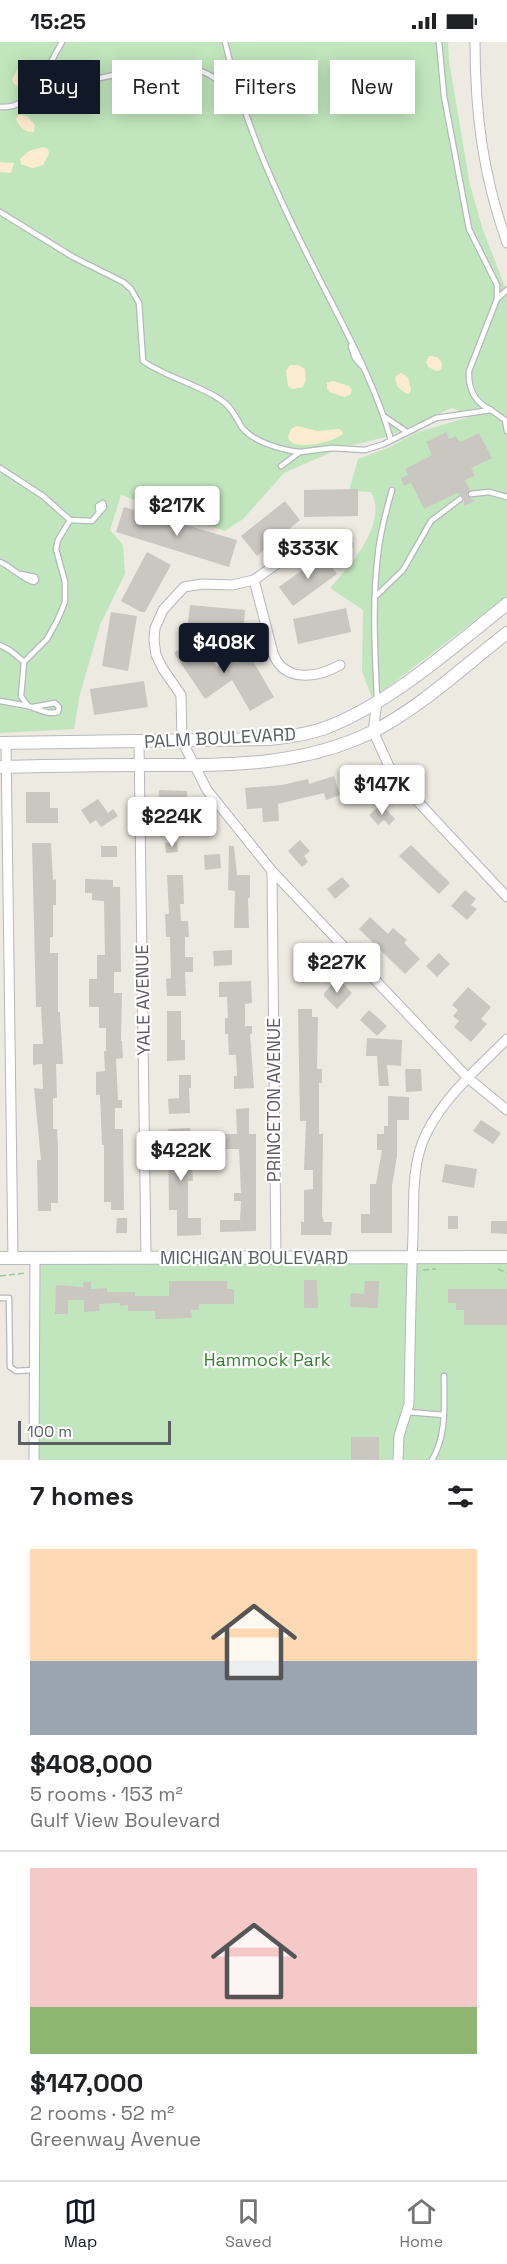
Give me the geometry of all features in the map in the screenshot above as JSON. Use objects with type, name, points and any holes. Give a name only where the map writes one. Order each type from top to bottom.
[{"type":"street","points":[[475,42],[478,127],[485,169],[507,243]]},
{"type":"street","points":[[348,545],[319,544],[299,548],[254,580],[232,585],[184,586],[163,610],[155,628],[156,655],[162,669],[181,695],[182,741],[207,790],[272,871],[468,1078],[507,1110]]},
{"type":"street","points":[[254,580],[273,653],[283,669],[309,676],[326,673],[340,665]]},
{"type":"street","name":"PALM BOULEVARD","points":[[3,743],[182,741],[294,736],[327,727],[377,702],[422,670],[507,603]]},
{"type":"street","name":"PALM BOULEVARD","points":[[3,767],[195,765],[274,761],[338,747],[373,731],[410,709],[507,633]]},
{"type":"street","points":[[377,702],[373,731],[393,775],[507,897]]},
{"type":"street","name":"YALE AVENUE","points":[[139,742],[147,1258]]},
{"type":"street","points":[[3,743],[6,1258]]},
{"type":"street","name":"PRINCETON AVENUE","points":[[272,871],[276,1257]]},
{"type":"street","points":[[398,1460],[399,1436],[409,1404],[412,1257],[418,1166],[426,1133],[439,1113],[468,1078],[507,1039]]},
{"type":"street","name":"MICHIGAN BOULEVARD","points":[[6,1258],[507,1257]]},
{"type":"street","points":[[34,1460],[35,1258]]},
{"type":"lane","points":[[52,60],[62,42]]},
{"type":"lane","points":[[225,42],[230,60]]},
{"type":"lane","points":[[439,42],[444,96],[469,230],[498,285],[497,299],[471,364],[469,377],[474,396],[481,405],[506,420],[507,431]]},
{"type":"lane","points":[[100,78],[157,69],[187,69],[199,70],[214,79]]},
{"type":"lane","points":[[0,106],[18,105]]},
{"type":"lane","points":[[247,114],[276,188],[362,366],[391,440]]},
{"type":"lane","points":[[0,212],[73,256],[123,282],[131,289],[139,303],[143,361],[217,397],[233,411],[242,427],[251,435],[274,445],[300,452],[332,448],[362,451],[374,448],[436,418],[490,410]]},
{"type":"lane","points":[[497,299],[507,290]]},
{"type":"lane","points":[[383,415],[407,432]]},
{"type":"lane","points":[[280,466],[300,452]]},
{"type":"lane","points":[[0,468],[43,496],[70,520],[88,522],[99,513]]},
{"type":"lane","points":[[377,702],[375,597],[378,553],[392,490]]},
{"type":"lane","points":[[471,494],[489,492],[507,497]]},
{"type":"lane","points":[[375,597],[404,570],[431,521],[460,498]]},
{"type":"lane","points":[[31,707],[21,696],[24,662],[47,639],[65,602],[65,582],[56,549],[58,540],[70,520]]},
{"type":"lane","points":[[0,562],[21,574]]},
{"type":"lane","points":[[0,645],[24,662]]},
{"type":"lane","points":[[0,701],[51,713],[58,712],[59,707],[55,702],[50,702],[31,707]]},
{"type":"lane","points":[[0,1298],[9,1298],[10,1367],[16,1371],[33,1370]]},
{"type":"lane","points":[[432,1460],[437,1452],[443,1428],[444,1376]]},
{"type":"lane","points":[[406,1412],[444,1415]]},
{"type":"green space","points":[[0,42],[448,42],[449,61],[470,185],[483,230],[507,292],[507,596],[372,698],[362,671],[363,610],[330,588],[356,557],[371,530],[375,517],[375,504],[371,492],[349,491],[358,459],[390,447],[415,433],[466,418],[469,415],[452,408],[390,436],[341,448],[284,473],[243,519],[225,531],[121,495],[110,530],[123,545],[125,574],[100,625],[80,694],[74,729],[0,733]]},
{"type":"green space","name":"Hammock Park","points":[[35,1258],[507,1261],[507,1460],[32,1460]]},
{"type":"sand","points":[[18,69],[18,86],[12,79]]},
{"type":"sand","points":[[18,115],[27,116],[35,125],[34,132],[28,132],[21,127],[16,119]]},
{"type":"sand","points":[[43,147],[48,149],[49,154],[43,165],[32,168],[21,164],[20,159],[29,151]]},
{"type":"sand","points":[[0,162],[14,163],[11,173],[0,172]]},
{"type":"sand","points":[[429,356],[440,359],[441,370],[437,371],[428,367],[426,362]]},
{"type":"sand","points":[[290,365],[298,365],[305,369],[306,379],[303,387],[292,389],[288,386],[286,371]]},
{"type":"sand","points":[[401,373],[408,377],[411,390],[409,394],[397,386],[395,377]]},
{"type":"sand","points":[[333,381],[349,386],[352,390],[350,395],[344,397],[329,392],[327,383]]},
{"type":"sand","points":[[297,426],[317,431],[340,429],[343,433],[328,441],[299,445],[291,442],[288,437],[291,429]]},
{"type":"building","points":[[446,432],[449,439],[456,436],[460,442],[479,433],[492,458],[471,468],[475,476],[465,480],[470,490],[467,496],[475,501],[464,506],[464,497],[457,493],[424,509],[411,483],[404,486],[401,478],[408,475],[405,469],[432,455],[426,442]]},
{"type":"building","points":[[358,489],[358,516],[304,517],[304,490]]},
{"type":"building","points":[[285,501],[300,520],[257,556],[241,536]]},
{"type":"building","points":[[124,507],[237,540],[229,567],[116,532]]},
{"type":"building","points":[[147,552],[171,565],[145,612],[141,612],[121,601]]},
{"type":"building","points":[[323,555],[337,574],[293,606],[279,587]]},
{"type":"building","points":[[190,605],[245,610],[243,637],[187,632]]},
{"type":"building","points":[[346,608],[351,632],[298,644],[293,619]]},
{"type":"building","points":[[111,612],[137,616],[128,671],[102,666]]},
{"type":"building","points":[[196,637],[217,667],[246,649],[274,697],[250,711],[232,680],[205,699],[174,653]]},
{"type":"building","points":[[144,681],[148,707],[94,715],[90,689]]},
{"type":"building","points":[[364,772],[379,789],[369,798],[359,786],[354,791],[349,785]]},
{"type":"building","points":[[334,776],[340,795],[326,800],[324,793],[278,804],[279,821],[263,822],[262,808],[247,809],[245,788],[282,785],[308,779],[309,784]]},
{"type":"building","points":[[159,790],[187,791],[187,805],[159,805]]},
{"type":"building","points":[[26,792],[50,792],[50,808],[58,808],[58,823],[26,823]]},
{"type":"building","points":[[98,799],[108,813],[113,809],[118,816],[101,827],[96,820],[90,824],[81,810]]},
{"type":"building","points":[[381,804],[395,819],[389,825],[384,820],[378,825],[369,815]]},
{"type":"building","points":[[198,811],[204,831],[183,837],[177,818]]},
{"type":"building","points":[[300,840],[310,851],[304,856],[308,862],[302,867],[288,851]]},
{"type":"building","points":[[177,842],[178,852],[166,853],[165,843]]},
{"type":"building","points":[[32,843],[51,843],[53,880],[56,879],[56,905],[53,905],[53,937],[50,937],[50,953],[58,953],[58,1012],[60,1012],[63,1064],[56,1064],[57,1098],[53,1098],[53,1129],[57,1129],[58,1145],[58,1203],[51,1203],[51,1211],[38,1211],[37,1160],[41,1160],[34,1088],[43,1089],[42,1064],[33,1065],[33,1044],[43,1044],[41,1007],[36,1007]]},
{"type":"building","points":[[411,845],[450,883],[439,894],[399,856]]},
{"type":"building","points":[[101,846],[117,846],[117,857],[101,857]]},
{"type":"building","points":[[229,846],[234,846],[237,875],[250,875],[249,928],[234,928],[235,891],[228,890]]},
{"type":"building","points":[[220,854],[221,868],[205,870],[204,855]]},
{"type":"building","points":[[167,875],[183,875],[184,904],[180,904],[181,921],[188,921],[189,937],[185,937],[185,957],[193,957],[193,972],[185,972],[186,996],[167,996],[166,979],[171,978],[170,937],[166,937],[165,914],[169,914]]},
{"type":"building","points":[[342,877],[350,886],[335,899],[327,889]]},
{"type":"building","points":[[85,879],[113,880],[113,887],[120,887],[121,972],[114,972],[114,993],[122,993],[123,1058],[116,1059],[118,1100],[122,1100],[122,1108],[115,1108],[115,1129],[123,1129],[124,1210],[111,1210],[111,1202],[104,1202],[104,1145],[102,1145],[100,1095],[96,1095],[96,1072],[105,1071],[106,1028],[99,1028],[99,1007],[89,1007],[89,979],[97,979],[97,955],[105,955],[104,901],[92,900],[92,893],[85,893]]},
{"type":"building","points":[[465,890],[476,899],[471,905],[477,909],[467,920],[451,906]]},
{"type":"building","points":[[370,917],[388,934],[393,928],[407,940],[404,943],[420,959],[405,974],[359,929]]},
{"type":"building","points":[[297,944],[306,944],[306,952],[315,952],[315,967],[297,967]]},
{"type":"building","points":[[232,950],[232,965],[214,966],[213,951]]},
{"type":"building","points":[[439,953],[450,964],[437,977],[426,966]]},
{"type":"building","points":[[338,978],[352,993],[337,1009],[324,996],[324,993]]},
{"type":"building","points":[[251,981],[252,1003],[245,1004],[245,1026],[252,1026],[252,1034],[250,1034],[254,1088],[234,1089],[234,1076],[237,1076],[236,1055],[229,1055],[228,1034],[225,1034],[225,1018],[228,1018],[227,997],[219,997],[219,982]]},
{"type":"building","points":[[468,987],[491,1007],[481,1019],[487,1024],[471,1042],[454,1027],[459,1021],[453,1016],[458,1010],[452,1005]]},
{"type":"building","points":[[298,1009],[312,1009],[312,1017],[318,1017],[317,1069],[322,1069],[322,1083],[319,1083],[319,1134],[323,1134],[322,1216],[324,1222],[332,1222],[331,1235],[301,1235],[301,1222],[304,1222],[304,1190],[313,1189],[313,1170],[304,1170],[306,1121],[300,1121]]},
{"type":"building","points":[[369,1010],[387,1026],[377,1036],[360,1020]]},
{"type":"building","points":[[167,1011],[181,1011],[181,1040],[185,1040],[185,1060],[167,1061]]},
{"type":"building","points":[[367,1038],[402,1040],[401,1066],[387,1065],[389,1086],[379,1086],[377,1056],[366,1056]]},
{"type":"building","points":[[405,1069],[421,1069],[422,1091],[406,1092]]},
{"type":"building","points":[[179,1075],[191,1075],[190,1113],[169,1114],[168,1099],[179,1098]]},
{"type":"building","points":[[388,1096],[409,1097],[409,1120],[397,1120],[397,1156],[392,1186],[392,1233],[361,1233],[361,1214],[370,1214],[370,1184],[376,1184],[382,1150],[377,1150],[377,1134],[384,1134],[384,1126],[388,1126]]},
{"type":"building","points":[[249,1108],[249,1134],[256,1134],[256,1231],[220,1232],[220,1220],[240,1220],[241,1201],[234,1201],[234,1193],[241,1193],[239,1149],[224,1149],[224,1134],[237,1134],[236,1109]]},
{"type":"building","points":[[481,1120],[501,1133],[493,1144],[473,1131]]},
{"type":"building","points":[[190,1128],[190,1144],[184,1144],[185,1165],[192,1165],[193,1181],[188,1181],[188,1218],[201,1218],[201,1235],[177,1236],[177,1210],[169,1210],[168,1129]]},
{"type":"building","points":[[445,1164],[477,1169],[474,1188],[442,1182]]},
{"type":"building","points":[[448,1216],[458,1216],[458,1229],[448,1229]]},
{"type":"building","points":[[117,1218],[127,1218],[127,1233],[116,1233]]},
{"type":"building","points":[[491,1221],[507,1221],[507,1234],[491,1233]]},
{"type":"building","points":[[304,1280],[317,1280],[318,1308],[304,1308]]},
{"type":"building","points":[[169,1281],[227,1281],[227,1289],[234,1289],[234,1304],[199,1304],[199,1310],[191,1310],[192,1318],[155,1319],[155,1311],[128,1311],[128,1305],[120,1306],[120,1303],[99,1304],[100,1311],[84,1312],[84,1300],[68,1300],[68,1314],[55,1314],[56,1285],[83,1287],[83,1282],[91,1282],[91,1289],[107,1288],[107,1292],[135,1292],[135,1296],[169,1296]]},
{"type":"building","points":[[365,1281],[379,1281],[378,1308],[350,1307],[351,1293],[364,1294]]},
{"type":"building","points":[[448,1289],[507,1289],[507,1325],[464,1325],[464,1310],[456,1310],[456,1303],[448,1303]]},
{"type":"building","points":[[351,1437],[379,1437],[379,1460],[351,1460]]}]
